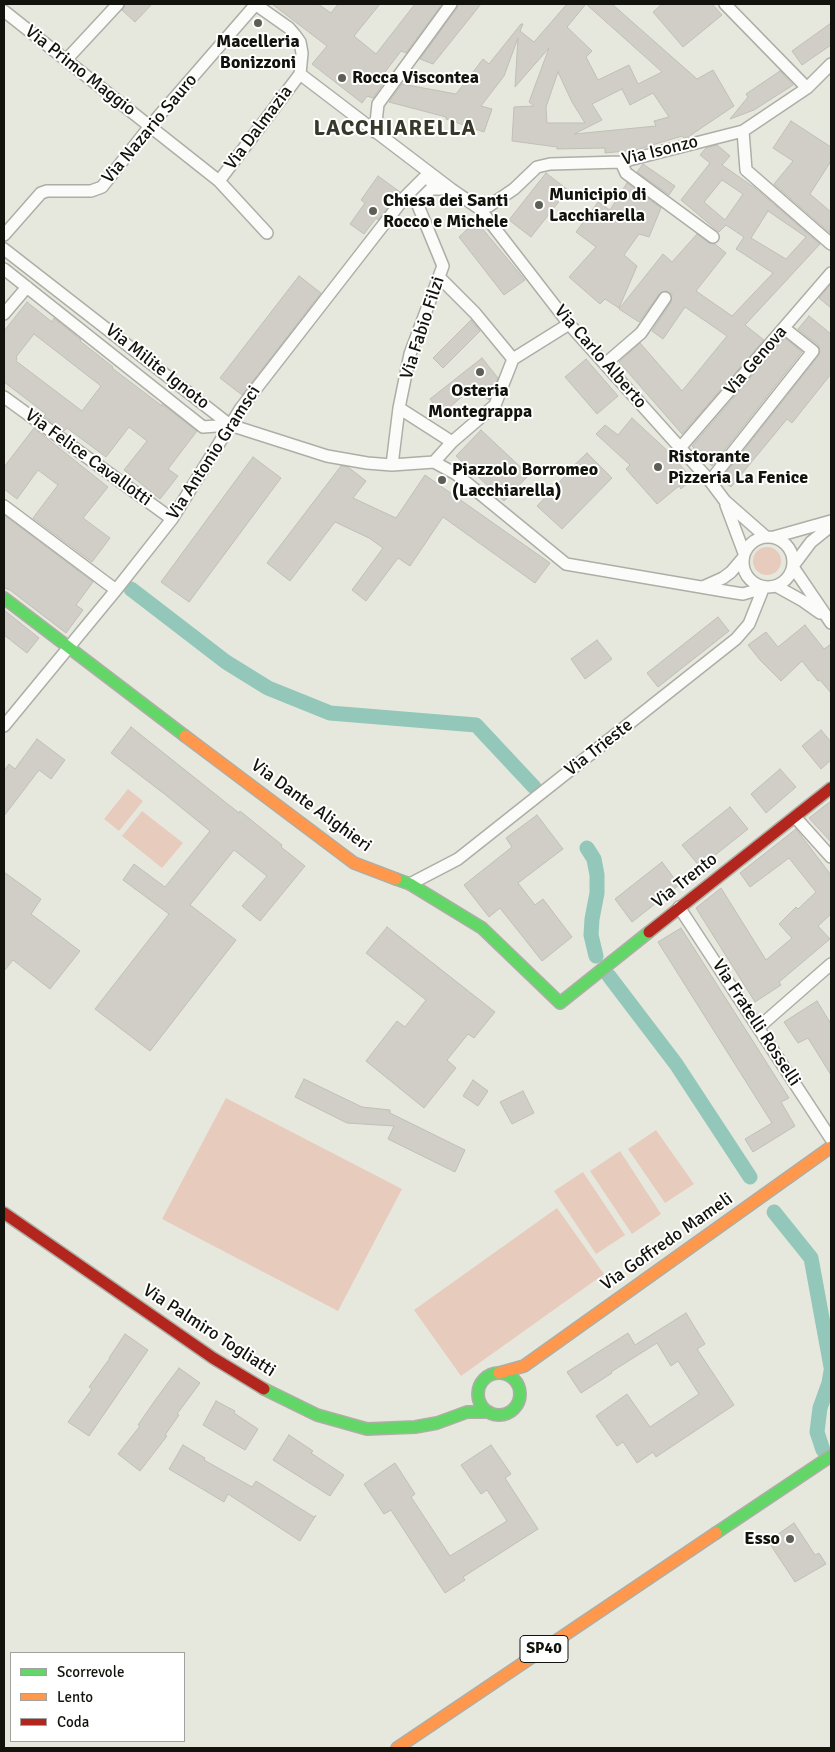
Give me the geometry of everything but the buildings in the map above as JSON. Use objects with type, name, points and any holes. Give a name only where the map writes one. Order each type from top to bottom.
[{"type":"street","points":[[66,60],[118,4]]},
{"type":"street","points":[[256,4],[288,28],[300,42],[302,53],[300,74],[451,189]]},
{"type":"street","name":"Via Nazario Sauro","points":[[4,235],[41,193],[47,191],[91,190],[102,187],[150,126],[256,4]]},
{"type":"street","points":[[374,132],[378,104],[451,4]]},
{"type":"street","points":[[725,4],[807,88]]},
{"type":"street","name":"Via Primo Maggio","points":[[4,11],[219,181],[267,233]]},
{"type":"street","name":"Via Isonzo","points":[[480,209],[489,206],[514,189],[537,167],[550,164],[621,162],[743,131],[807,88],[831,64]]},
{"type":"street","name":"Via Dalmazia","points":[[219,181],[300,74]]},
{"type":"street","points":[[743,131],[746,170],[831,244]]},
{"type":"street","points":[[621,162],[626,173],[713,236]]},
{"type":"street","name":"Via Antonio Gramsci","points":[[6,719],[68,648],[172,519],[230,424],[405,197],[424,178],[451,189]]},
{"type":"street","name":"Via Fabio Filzi","points":[[392,464],[399,408],[410,354],[443,266],[416,203],[431,189],[451,189]]},
{"type":"street","name":"Via Carlo Alberto","points":[[451,189],[480,209],[569,324],[710,481],[725,501],[770,537],[783,541],[788,546],[792,551],[793,567],[830,621]]},
{"type":"street","name":"Via Milite Ignoto","points":[[4,249],[230,424]]},
{"type":"street","name":"Via Milite Ignoto","points":[[4,269],[203,427],[230,424]]},
{"type":"street","name":"Via Genova","points":[[680,448],[831,273]]},
{"type":"street","points":[[439,277],[475,312],[513,359]]},
{"type":"street","points":[[4,314],[27,287]]},
{"type":"street","points":[[605,364],[641,333],[664,298]]},
{"type":"street","points":[[434,462],[452,442],[495,406],[513,359],[569,324]]},
{"type":"street","points":[[710,481],[813,351],[784,328]]},
{"type":"street","name":"Via Felice Cavallotti","points":[[4,397],[172,519]]},
{"type":"street","points":[[399,408],[452,442]]},
{"type":"street","points":[[230,424],[327,456],[367,463],[434,462],[456,474],[566,564],[666,581],[744,594],[768,587],[787,579],[810,542],[831,526]]},
{"type":"street","name":"Via Carlo Alberto","points":[[725,501],[744,555],[744,568],[751,581],[803,601],[830,621]]},
{"type":"street","points":[[4,506],[116,590]]},
{"type":"street","points":[[703,587],[723,578],[731,572],[750,545],[758,539],[831,521]]},
{"type":"street","name":"Via Trieste","points":[[410,884],[458,859],[736,639],[749,624],[768,587]]},
{"type":"street","name":"Via Dante Alighieri","points":[[4,598],[354,863],[410,884],[482,928],[560,1003]]},
{"type":"street","name":"Via Trento","points":[[560,1003],[831,788]]},
{"type":"street","points":[[796,817],[831,857]]},
{"type":"street","name":"Via Fratelli Rosselli","points":[[680,908],[831,1139]]},
{"type":"street","points":[[759,1027],[831,964]]},
{"type":"street","name":"Via Goffredo Mameli","points":[[467,1412],[482,1382],[487,1378],[524,1366],[831,1147]]},
{"type":"street","name":"Via Palmiro Togliatti","points":[[4,1213],[213,1358],[265,1389],[317,1415],[367,1429],[415,1427],[467,1412]]},
{"type":"street","points":[[467,1412],[489,1412],[502,1415],[513,1410],[519,1400],[519,1389],[524,1366]]},
{"type":"street","points":[[499,1373],[512,1378],[519,1389]]},
{"type":"street","points":[[479,1389],[480,1402],[489,1412]]},
{"type":"street","name":"SP40","points":[[397,1748],[831,1456]]},
{"type":"shaded area","points":[[767,547],[777,551],[781,561],[777,571],[767,575],[757,571],[753,561],[757,551]]},
{"type":"shaded area","points":[[128,789],[143,801],[119,831],[104,819]]},
{"type":"shaded area","points":[[142,811],[183,843],[162,868],[122,836]]},
{"type":"shaded area","points":[[226,1098],[402,1189],[338,1311],[162,1219]]},
{"type":"shaded area","points":[[656,1130],[694,1184],[665,1203],[628,1149]]},
{"type":"shaded area","points":[[620,1151],[661,1214],[632,1234],[590,1171]]},
{"type":"shaded area","points":[[583,1172],[625,1235],[596,1254],[554,1191]]},
{"type":"shaded area","points":[[557,1208],[604,1274],[461,1376],[414,1310]]},
{"type":"waterway","points":[[131,589],[226,662],[268,688],[330,713],[476,725],[534,787]]},
{"type":"waterway","points":[[587,848],[594,859],[597,875],[597,893],[591,935],[596,956]]},
{"type":"waterway","points":[[609,976],[676,1064],[750,1177]]},
{"type":"waterway","points":[[774,1212],[811,1258],[831,1367]]},
{"type":"waterway","points":[[823,1450],[817,1432],[820,1408],[829,1383],[831,1371]]},
{"type":"traffic: fast","points":[[4,598],[185,736]]},
{"type":"traffic: fast","points":[[396,879],[410,884],[482,928],[560,1003],[649,932]]},
{"type":"traffic: fast","points":[[499,1373],[514,1379],[520,1394],[514,1409],[499,1415],[484,1409],[478,1394],[484,1379],[499,1373]]},
{"type":"traffic: fast","points":[[264,1389],[317,1415],[367,1429],[415,1427],[437,1423],[467,1412],[489,1412]]},
{"type":"traffic: fast","points":[[716,1533],[831,1456]]},
{"type":"traffic: slow","points":[[185,736],[354,863],[396,879]]},
{"type":"traffic: slow","points":[[499,1373],[524,1366],[831,1147]]},
{"type":"traffic: slow","points":[[397,1748],[716,1533]]},
{"type":"traffic: jam","points":[[649,932],[831,788]]},
{"type":"traffic: jam","points":[[4,1213],[213,1358],[264,1389]]},
{"type":"place","name":"Macelleria Bonizzoni","points":[[258,23]]},
{"type":"place","name":"Rocca Viscontea","points":[[342,78]]},
{"type":"place","name":"Municipio di Lacchiarella","points":[[539,205]]},
{"type":"place","name":"Chiesa dei Santi Rocco e Michele","points":[[373,211]]},
{"type":"place","name":"Osteria Montegrappa","points":[[480,372]]},
{"type":"place","name":"Ristorante Pizzeria La Fenice","points":[[658,467]]},
{"type":"place","name":"Piazzolo Borromeo (Lacchiarella)","points":[[442,480]]},
{"type":"place","name":"Esso","points":[[790,1539]]},
{"type":"district","name":"LACCHIARELLA","points":[[395,129]]}]
